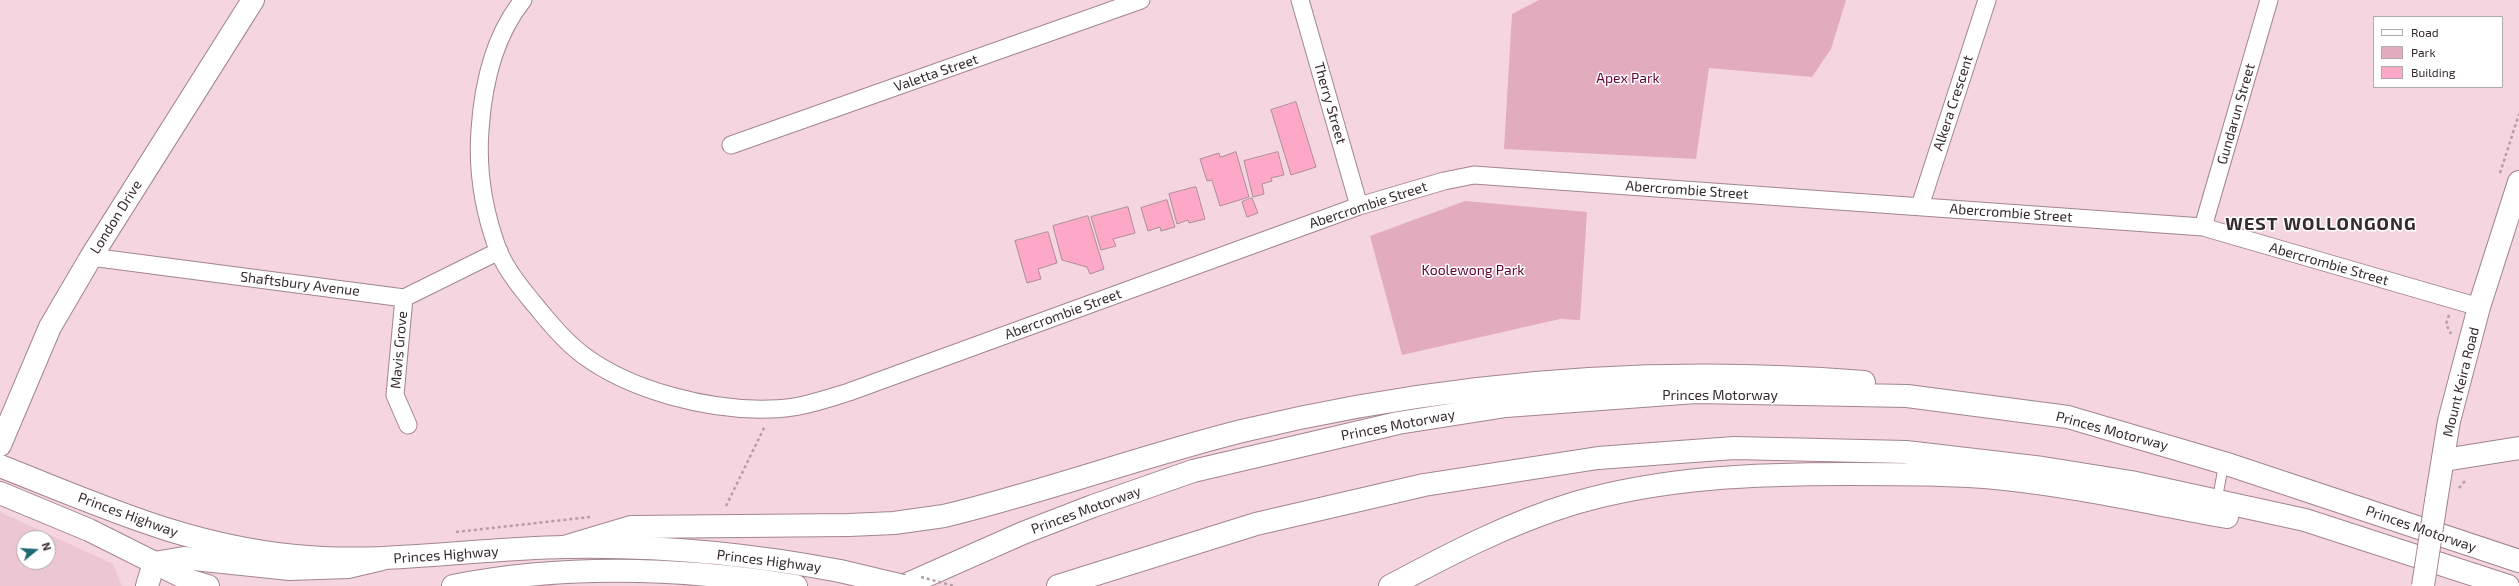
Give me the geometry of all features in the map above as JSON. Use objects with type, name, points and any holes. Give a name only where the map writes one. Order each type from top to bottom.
[{"type":"main road","name":"London Drive","points":[[0,445],[50,327],[91,257],[253,0]]},
{"type":"main road","name":"Mount Keira Road","points":[[2423,586],[2450,421],[2479,307],[2519,182]]},
{"type":"main road","points":[[564,547],[631,527],[849,525],[894,523],[944,516],[1243,431],[1397,400],[1526,384],[1631,376],[1759,376],[1896,386],[1907,396]]},
{"type":"main road","name":"Princes Motorway","points":[[903,586],[1023,533],[1093,506],[1193,471],[1398,423],[1506,406],[1696,392],[1907,396],[2068,417],[2224,463],[2519,561]]},
{"type":"main road","name":"Princes Motorway","points":[[1058,586],[1256,524],[1424,485],[1598,458],[1734,448],[1906,452],[2043,468],[2217,500],[2305,520],[2508,586]]},
{"type":"main road","points":[[2444,460],[2519,448]]},
{"type":"main road","name":"Princes Highway","points":[[0,466],[100,507],[167,531],[209,542],[295,556],[382,560],[564,547],[718,554],[778,560],[840,571],[903,586]]},
{"type":"main road","points":[[1390,586],[1490,534],[1573,504],[1642,487],[1780,476],[1920,474],[2005,479],[2090,491],[2249,521],[2327,541],[2468,586]]},
{"type":"main road","name":"Princes Highway","points":[[0,493],[89,530],[154,563],[208,586]]},
{"type":"main road","points":[[147,586],[154,563],[184,558],[290,569],[348,566],[382,560]]},
{"type":"main road","points":[[1400,586],[1434,563]]},
{"type":"main road","name":"Princes Highway","points":[[453,586],[530,576],[637,572],[741,578],[796,586]]},
{"type":"street","name":"Abercrombie Street","points":[[523,0],[498,42],[481,104],[478,148],[484,201],[499,251],[523,290],[554,328],[583,355],[627,381],[679,398],[737,408],[772,409],[810,404],[1359,206],[1444,181],[1474,176],[2203,227],[2479,307]]},
{"type":"street","name":"Valetta Street","points":[[731,145],[1141,0]]},
{"type":"street","name":"Therry Street","points":[[1300,0],[1359,206]]},
{"type":"street","name":"Alkera Crescent","points":[[1920,206],[1987,0]]},
{"type":"street","name":"Gundarun Street","points":[[2203,227],[2270,0]]},
{"type":"street","points":[[404,298],[499,251]]},
{"type":"street","name":"Shaftsbury Avenue","points":[[91,257],[404,298]]},
{"type":"street","name":"Mavis Grove","points":[[404,298],[395,395],[408,424]]},
{"type":"lane","points":[[2217,500],[2224,463]]},
{"type":"path","points":[[725,507],[765,426],[772,426]]},
{"type":"path","points":[[452,532],[597,517]]},
{"type":"shaded area","points":[[0,512],[39,530],[16,530],[16,570],[56,570],[56,538],[113,564],[122,586],[0,586]]},
{"type":"green space","name":"Apex Park","points":[[1539,0],[1846,0],[1831,49],[1812,77],[1709,68],[1696,159],[1504,149],[1512,14]]},
{"type":"green space","name":"Koolewong Park","points":[[1465,201],[1587,212],[1580,320],[1560,319],[1402,355],[1370,236]]},
{"type":"building","points":[[1296,102],[1316,167],[1291,175],[1271,110]]},
{"type":"building","points":[[1236,152],[1249,197],[1220,206],[1212,180],[1207,181],[1200,159],[1219,153],[1220,157]]},
{"type":"building","points":[[1278,152],[1284,175],[1271,178],[1272,181],[1262,184],[1264,194],[1253,197],[1244,161]]},
{"type":"building","points":[[1196,187],[1205,219],[1189,223],[1188,220],[1177,224],[1169,194]]},
{"type":"building","points":[[1252,198],[1258,213],[1247,217],[1242,202]]},
{"type":"building","points":[[1167,200],[1175,227],[1161,231],[1160,227],[1148,231],[1141,208]]},
{"type":"building","points":[[1128,207],[1135,233],[1113,239],[1116,246],[1101,250],[1091,217]]},
{"type":"building","points":[[1088,216],[1104,269],[1090,274],[1087,267],[1062,260],[1053,226]]},
{"type":"building","points":[[1048,232],[1057,263],[1038,269],[1041,279],[1027,283],[1015,241]]},
{"type":"district","name":"WEST WOLLONGONG","points":[[2321,224]]}]
